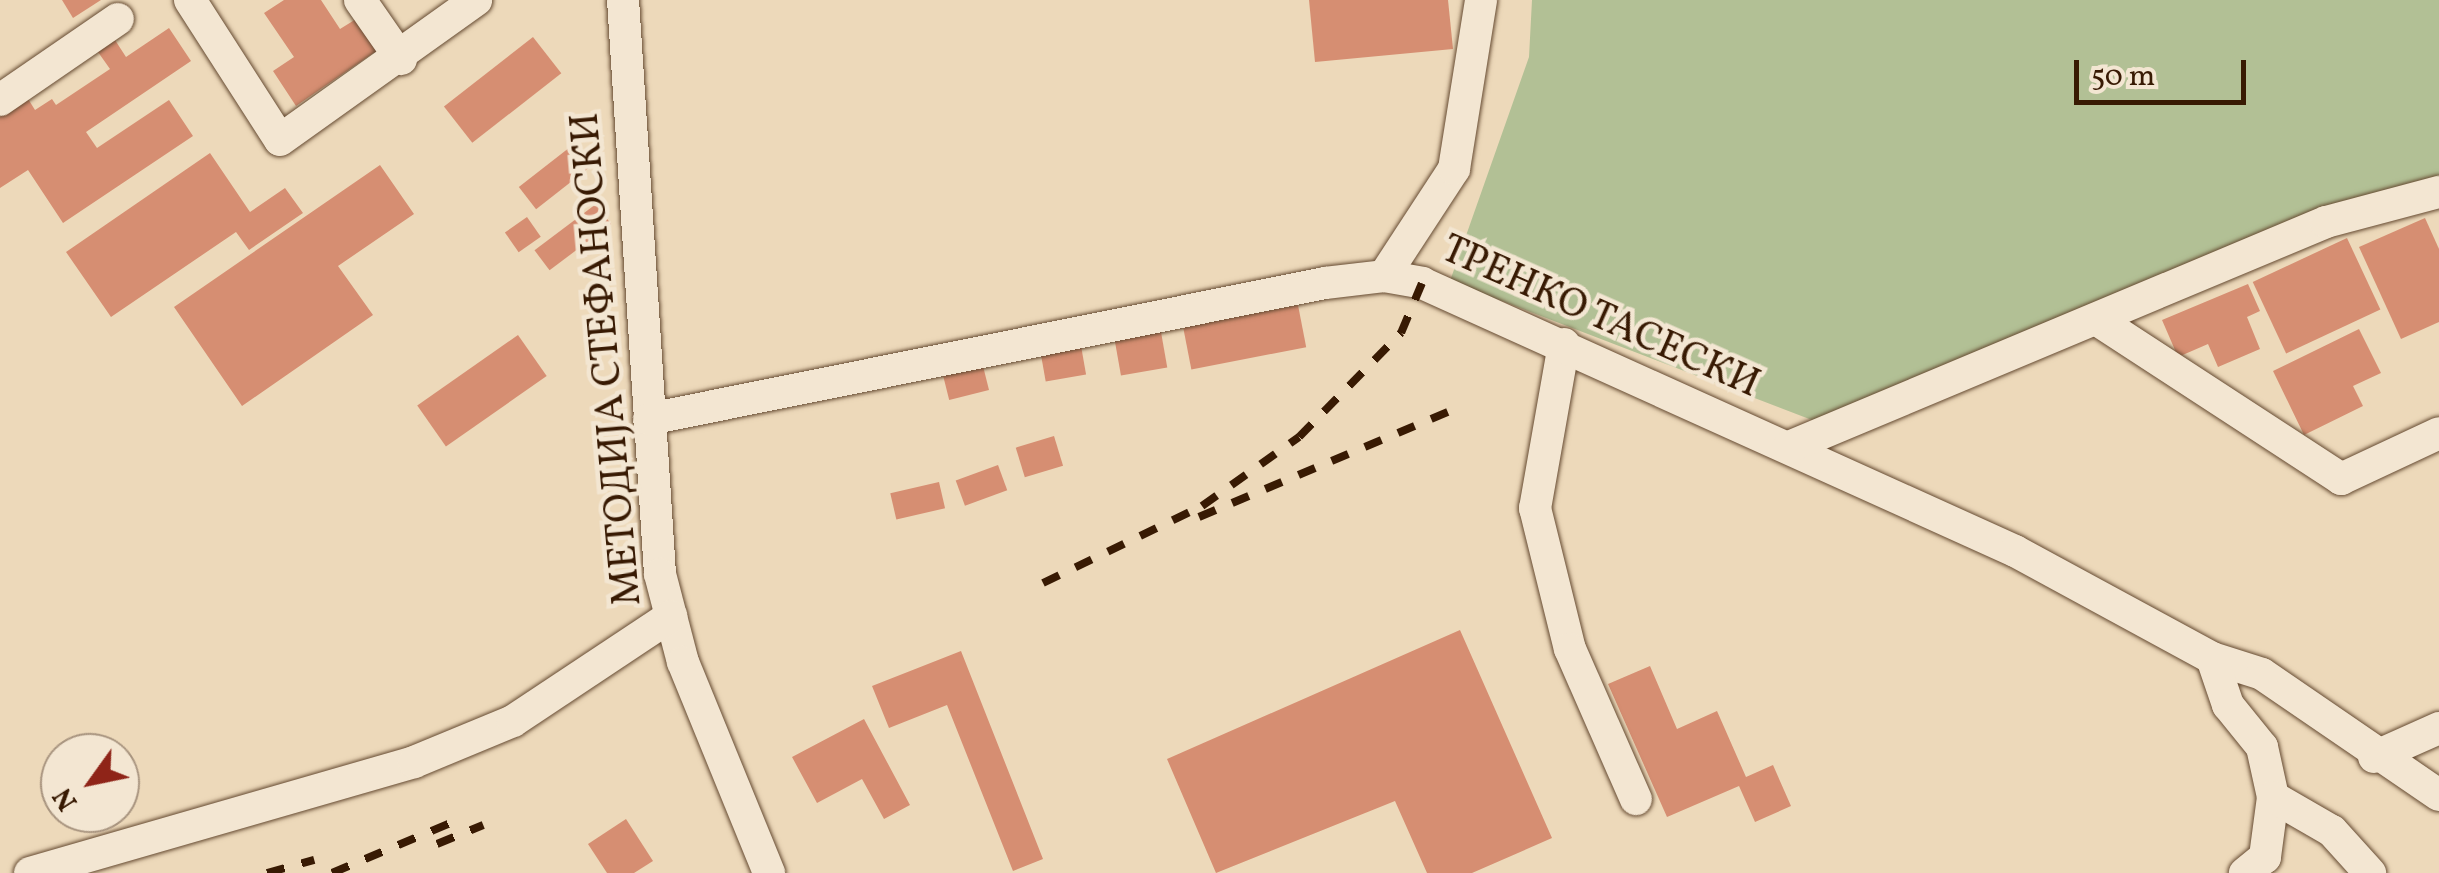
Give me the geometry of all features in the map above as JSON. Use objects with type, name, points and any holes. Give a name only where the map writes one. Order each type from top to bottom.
[{"type":"street","points":[[190,0],[280,140],[401,59],[476,0]]},
{"type":"street","points":[[360,0],[401,59]]},
{"type":"street","name":"МЕТОДИЈА СТЕФАНОСКИ","points":[[623,0],[660,574],[670,616],[769,873]]},
{"type":"street","points":[[1384,276],[1454,168],[1480,0]]},
{"type":"street","points":[[0,100],[118,20]]},
{"type":"street","points":[[1789,447],[2326,222],[2439,192]]},
{"type":"street","name":"ТРЕНКО ТАСЕСКИ","points":[[649,419],[987,347],[1384,276],[1422,283],[2015,550],[2212,658],[2262,674],[2324,713],[2374,757],[2439,795]]},
{"type":"street","points":[[2096,319],[2340,479],[2439,433]]},
{"type":"street","points":[[1564,344],[1534,508],[1570,649],[1636,799]]},
{"type":"street","points":[[30,873],[414,762],[513,722],[670,616]]},
{"type":"street","points":[[2212,658],[2228,705],[2262,748],[2273,796],[2265,857],[2246,873]]},
{"type":"street","points":[[2374,757],[2439,728]]},
{"type":"street","points":[[2273,796],[2332,832],[2370,873]]},
{"type":"green space","points":[[1532,0],[2439,0],[2439,192],[1838,430],[1450,281],[1529,57]]},
{"type":"building","points":[[62,0],[101,0],[73,18]]},
{"type":"building","points":[[284,0],[321,0],[340,29],[361,16],[382,47],[296,106],[273,71],[294,57],[264,13]]},
{"type":"building","points":[[1309,0],[1448,0],[1453,49],[1315,62]]},
{"type":"building","points":[[169,28],[191,61],[86,132],[97,148],[169,100],[193,136],[63,223],[28,170],[0,188],[0,111],[25,94],[35,110],[52,99],[56,105],[110,69],[98,52],[115,40],[126,57]]},
{"type":"building","points":[[533,37],[561,73],[472,143],[444,107]]},
{"type":"building","points":[[574,144],[591,166],[536,209],[519,187]]},
{"type":"building","points":[[210,153],[250,212],[285,188],[303,213],[249,250],[236,232],[111,317],[66,252]]},
{"type":"building","points":[[380,165],[414,214],[338,266],[373,315],[242,406],[174,307]]},
{"type":"building","points":[[596,204],[611,224],[550,270],[535,250]]},
{"type":"building","points":[[527,217],[541,237],[519,252],[505,232]]},
{"type":"building","points":[[2425,218],[2439,249],[2439,322],[2401,339],[2359,247]]},
{"type":"building","points":[[2347,238],[2380,310],[2286,354],[2253,282]]},
{"type":"building","points":[[2248,284],[2260,311],[2247,317],[2260,349],[2218,367],[2208,344],[2178,357],[2162,320]]},
{"type":"building","points":[[1298,305],[1306,347],[1191,370],[1183,327]]},
{"type":"building","points":[[2359,329],[2381,373],[2353,386],[2363,406],[2304,435],[2273,371]]},
{"type":"building","points":[[1161,332],[1167,367],[1121,376],[1115,340]]},
{"type":"building","points":[[518,335],[547,376],[446,447],[417,406]]},
{"type":"building","points":[[1080,340],[1086,374],[1046,382],[1040,347]]},
{"type":"building","points":[[981,358],[989,390],[949,400],[941,368]]},
{"type":"building","points":[[1054,436],[1063,466],[1025,477],[1016,448]]},
{"type":"building","points":[[998,465],[1007,490],[965,506],[956,480]]},
{"type":"building","points":[[939,482],[945,508],[896,520],[890,493]]},
{"type":"building","points":[[1460,630],[1552,838],[1472,873],[1427,873],[1395,801],[1216,873],[1167,759]]},
{"type":"building","points":[[961,651],[1043,859],[1013,871],[947,705],[889,728],[872,686]]},
{"type":"building","points":[[1650,666],[1677,729],[1717,711],[1746,777],[1773,765],[1791,806],[1755,822],[1739,786],[1667,817],[1608,684]]},
{"type":"building","points":[[864,719],[910,805],[884,819],[862,779],[817,803],[792,757]]},
{"type":"building","points":[[626,819],[653,861],[634,873],[607,873],[588,844]]},
{"type":"railway","points":[[1043,583],[1202,506],[1299,437],[1401,333],[1422,283]]},
{"type":"railway","points":[[1199,517],[1462,406]]},
{"type":"railway","points":[[332,873],[455,821]]},
{"type":"railway","points":[[437,844],[483,825]]},
{"type":"railway","points":[[267,873],[314,860]]}]
